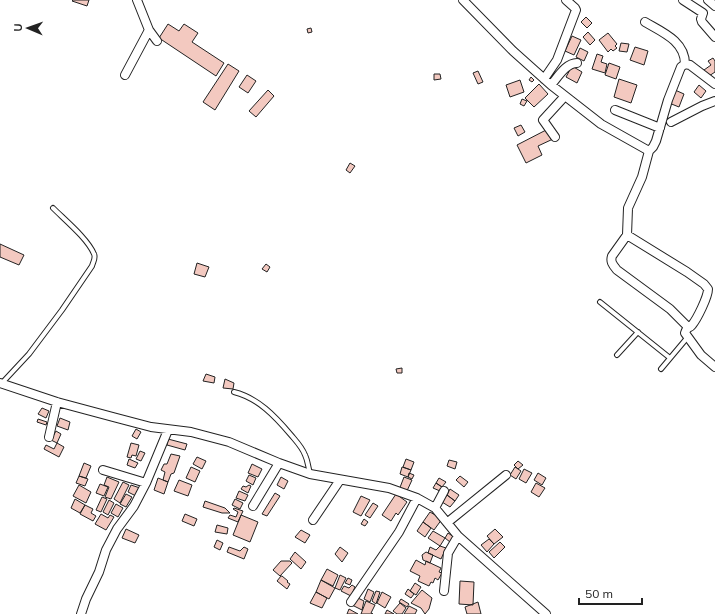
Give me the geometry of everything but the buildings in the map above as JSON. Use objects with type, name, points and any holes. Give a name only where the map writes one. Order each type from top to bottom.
[{"type":"street","points":[[138,0],[149,30],[157,41]]},
{"type":"street","points":[[464,0],[513,51],[565,96],[601,124],[649,151]]},
{"type":"street","points":[[548,82],[576,10],[566,0]]},
{"type":"street","points":[[683,0],[703,13],[701,19],[702,22],[714,32]]},
{"type":"street","points":[[708,0],[715,6]]},
{"type":"street","points":[[645,22],[678,42],[685,58],[685,64],[681,67],[668,100],[656,141],[649,151],[642,177],[628,208],[627,235],[613,252],[611,259],[617,270],[670,309],[687,326],[689,326]]},
{"type":"street","points":[[125,75],[149,30]]},
{"type":"street","points":[[548,82],[567,66],[572,63],[577,63]]},
{"type":"street","points":[[685,64],[697,69],[715,84]]},
{"type":"street","points":[[555,137],[544,120],[565,96]]},
{"type":"street","points":[[671,122],[715,101]]},
{"type":"street","points":[[615,110],[660,128]]},
{"type":"street","points":[[627,235],[693,276],[708,289],[706,298],[692,325],[690,327],[689,326],[685,333],[687,338],[701,355],[715,367]]},
{"type":"street","points":[[1,383],[57,402],[113,418],[168,430],[191,432],[229,442],[278,463],[310,474],[389,488],[417,498],[435,508],[458,536],[546,614]]},
{"type":"street","points":[[49,437],[57,402]]},
{"type":"street","points":[[81,614],[86,599],[99,572],[106,550],[117,529],[134,506],[146,483],[168,430]]},
{"type":"street","points":[[253,506],[278,463]]},
{"type":"street","points":[[103,470],[146,483]]},
{"type":"street","points":[[448,522],[506,475]]},
{"type":"street","points":[[313,520],[340,480]]},
{"type":"street","points":[[435,508],[444,491]]},
{"type":"street","points":[[351,602],[399,532],[417,498]]},
{"type":"street","points":[[444,591],[448,553],[458,536]]},
{"type":"lane","points":[[1,383],[29,354],[62,310],[92,266],[95,259],[94,254],[87,244],[71,225],[53,208]]},
{"type":"lane","points":[[600,302],[670,358]]},
{"type":"lane","points":[[616,355],[638,332]]},
{"type":"lane","points":[[661,369],[687,338]]},
{"type":"lane","points":[[234,392],[245,394],[261,404],[278,419],[306,455],[310,474]]}]
